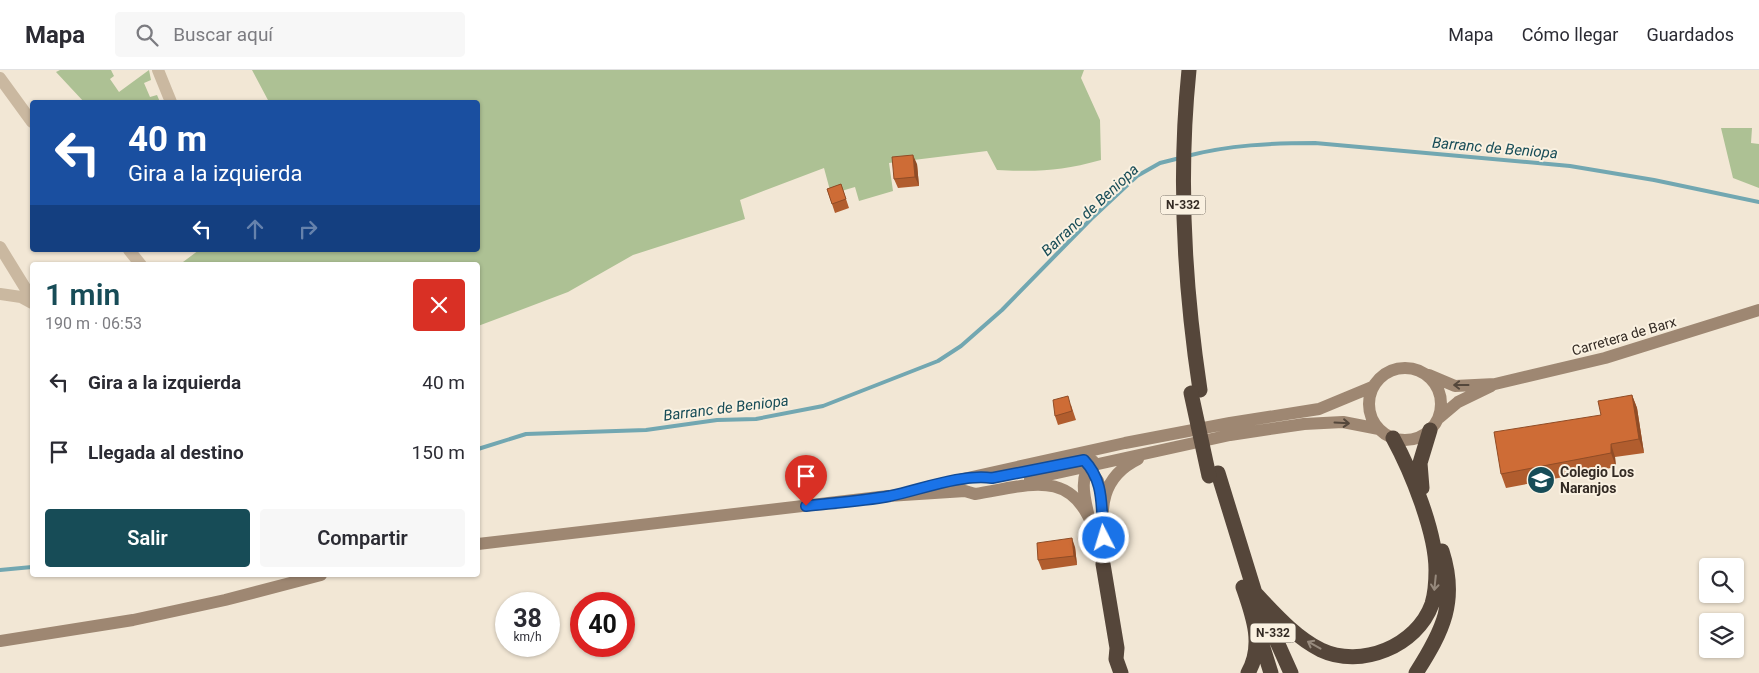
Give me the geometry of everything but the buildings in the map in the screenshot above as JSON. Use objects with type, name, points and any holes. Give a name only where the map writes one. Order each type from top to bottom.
[{"type":"highway","name":"N-332","points":[[1190,70],[1185,126],[1175,146],[1174,193],[1181,284],[1195,391],[1213,474],[1256,593],[1291,673]]},
{"type":"highway","points":[[1416,673],[1437,637],[1448,611],[1450,593],[1444,556],[1420,480],[1420,463],[1434,424]]},
{"type":"highway","points":[[1256,593],[1305,640],[1323,650],[1338,655],[1362,656],[1376,654],[1389,649],[1417,628],[1432,604],[1435,586],[1435,554],[1410,474],[1393,438]]},
{"type":"highway","points":[[1213,474],[1255,625],[1271,673]]},
{"type":"highway","points":[[1103,564],[1117,648],[1116,659],[1121,673]]},
{"type":"highway","points":[[1248,673],[1256,656],[1255,625]]},
{"type":"highway","points":[[1117,648],[1131,673]]},
{"type":"street","points":[[158,70],[170,100]]},
{"type":"street","points":[[0,78],[30,119]]},
{"type":"street","points":[[0,247],[30,298]]},
{"type":"street","points":[[130,252],[138,262]]},
{"type":"street","points":[[0,294],[30,300]]},
{"type":"street","name":"Carretera de Barx","points":[[1495,384],[1605,358],[1759,310]]},
{"type":"street","points":[[888,496],[981,477],[1125,443],[1328,406],[1372,387],[1379,378],[1398,368],[1419,369],[1456,386],[1495,384]]},
{"type":"street","points":[[1429,375],[1437,384],[1441,395],[1442,407],[1434,424]]},
{"type":"street","points":[[480,544],[888,496],[965,491],[1029,480],[1088,465],[1230,435],[1304,424],[1343,422],[1379,429],[1393,438],[1412,440],[1434,424],[1458,402],[1495,384]]},
{"type":"street","points":[[1372,387],[1369,409],[1379,429]]},
{"type":"street","points":[[1103,564],[1089,520],[1084,482],[1088,465],[1096,458],[1282,420],[1303,411]]},
{"type":"street","points":[[1103,564],[1105,551],[1101,511],[1103,501],[1117,474],[1126,464],[1149,452]]},
{"type":"street","points":[[981,477],[992,478],[1084,460],[1098,481],[1103,501]]},
{"type":"street","points":[[965,491],[975,494],[1045,484],[1058,486],[1068,490],[1089,520]]},
{"type":"street","points":[[0,641],[134,620],[224,600],[313,577]]},
{"type":"green space","points":[[60,70],[111,70],[114,76],[110,79],[119,92],[149,70],[151,80],[144,83],[150,97],[157,95],[159,100],[82,100],[56,72]]},
{"type":"green space","points":[[252,70],[1084,70],[1081,78],[1100,120],[1101,160],[1049,170],[997,170],[987,151],[889,163],[893,191],[859,201],[855,187],[831,194],[824,168],[740,200],[745,219],[633,255],[568,292],[480,325],[480,262],[183,262],[196,252],[480,252],[480,100],[268,100]]},
{"type":"green space","points":[[1721,128],[1752,128],[1751,143],[1759,144],[1759,188],[1733,178]]},
{"type":"waterway","name":"Barranc de Beniopa","points":[[1187,156],[1251,145],[1315,143],[1570,166],[1654,180],[1759,202]]},
{"type":"waterway","name":"Barranc de Beniopa","points":[[480,448],[526,434],[646,430],[717,420],[756,419],[823,406],[938,361],[961,346],[1002,310],[1091,219],[1137,176],[1160,163],[1180,158]]},
{"type":"waterway","name":"Barranc de Beniopa","points":[[0,570],[30,567]]},
{"type":"place","name":"Colegio Los Naranjos","points":[[1541,480]]},
{"type":"route","points":[[806,506],[888,496],[955,481],[981,477],[992,478],[1084,460],[1094,472],[1098,481],[1103,501],[1101,511],[1104,538]]}]
